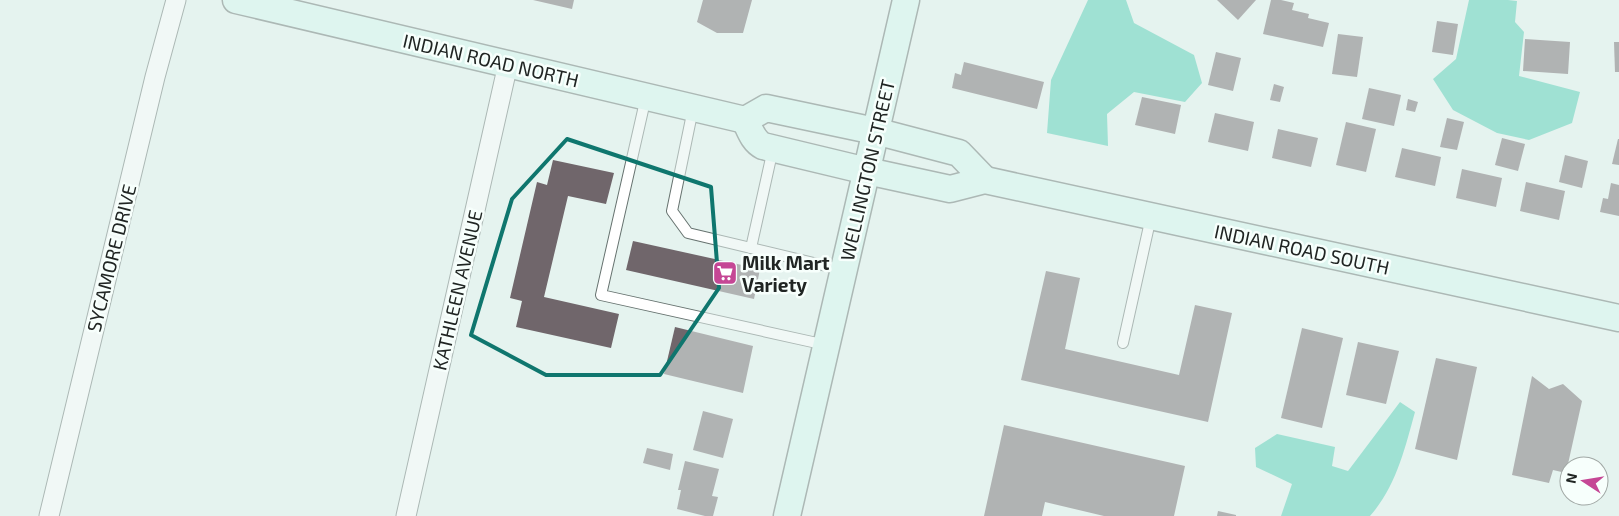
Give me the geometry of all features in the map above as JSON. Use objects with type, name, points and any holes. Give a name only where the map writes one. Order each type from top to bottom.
[{"type":"main road","name":"INDIAN ROAD NORTH","points":[[236,0],[745,120]]},
{"type":"main road","name":"WELLINGTON STREET","points":[[787,516],[906,0]]},
{"type":"main road","points":[[867,171],[773,149],[758,143],[745,120],[766,108],[875,131],[959,153],[986,180]]},
{"type":"main road","name":"INDIAN ROAD SOUTH","points":[[867,171],[950,190],[986,180],[1619,318]]},
{"type":"street","name":"SYCAMORE DRIVE","points":[[49,516],[155,77],[176,0]]},
{"type":"street","name":"KATHLEEN AVENUE","points":[[406,516],[508,64]]},
{"type":"lane","points":[[646,96],[601,295],[826,345]]},
{"type":"lane","points":[[693,108],[672,210],[688,233],[844,270]]},
{"type":"lane","points":[[750,248],[773,149]]},
{"type":"lane","points":[[1123,343],[1151,216]]},
{"type":"highlighted area","points":[[567,139],[711,187],[719,288],[660,375],[546,375],[471,335],[512,199]]},
{"type":"green space","points":[[1088,0],[1126,0],[1134,23],[1194,55],[1202,83],[1185,102],[1134,92],[1107,114],[1108,146],[1047,133],[1051,80]]},
{"type":"green space","points":[[1469,0],[1517,1],[1515,22],[1524,32],[1519,76],[1580,92],[1572,123],[1529,140],[1497,133],[1453,110],[1433,79],[1456,59]]},
{"type":"green space","points":[[1400,402],[1415,412],[1393,480],[1387,493],[1370,516],[1281,516],[1292,484],[1256,467],[1255,448],[1277,434],[1335,447],[1332,466],[1348,471]]},
{"type":"building","points":[[533,0],[574,0],[572,9]]},
{"type":"building","points":[[703,0],[752,0],[743,33],[717,33],[697,22]]},
{"type":"building","points":[[1217,0],[1256,0],[1238,20]]},
{"type":"building","points":[[1271,0],[1294,3],[1292,10],[1309,14],[1308,18],[1329,23],[1323,47],[1263,34]]},
{"type":"building","points":[[1437,21],[1458,24],[1453,55],[1432,52]]},
{"type":"building","points":[[1338,34],[1363,37],[1357,77],[1332,74]]},
{"type":"building","points":[[1525,39],[1570,42],[1568,74],[1523,71]]},
{"type":"building","points":[[1614,42],[1619,42],[1619,72],[1615,72]]},
{"type":"building","points":[[1216,52],[1241,58],[1233,91],[1208,85]]},
{"type":"building","points":[[964,62],[1044,82],[1037,109],[952,88],[955,73],[961,75]]},
{"type":"building","points":[[1274,84],[1284,87],[1280,102],[1270,100]]},
{"type":"building","points":[[1369,88],[1401,95],[1394,126],[1362,119]]},
{"type":"building","points":[[1142,97],[1181,105],[1175,134],[1135,125]]},
{"type":"building","points":[[1408,99],[1418,102],[1415,112],[1406,110]]},
{"type":"building","points":[[1215,113],[1254,122],[1248,151],[1208,142]]},
{"type":"building","points":[[1447,118],[1464,122],[1457,150],[1440,147]]},
{"type":"building","points":[[1346,122],[1376,129],[1366,172],[1336,165]]},
{"type":"building","points":[[1278,129],[1318,138],[1311,167],[1272,158]]},
{"type":"building","points":[[1502,138],[1525,144],[1518,171],[1495,165]]},
{"type":"building","points":[[1619,139],[1619,165],[1612,164]]},
{"type":"building","points":[[1402,148],[1441,157],[1435,186],[1395,177]]},
{"type":"building","points":[[1565,155],[1588,161],[1582,188],[1559,182]]},
{"type":"building","points":[[553,160],[614,173],[606,204],[568,196],[544,297],[619,314],[611,348],[516,327],[522,301],[510,298],[537,182],[547,185]]},
{"type":"building","points":[[1462,169],[1502,178],[1496,207],[1456,198]]},
{"type":"building","points":[[1526,182],[1565,191],[1559,220],[1520,211]]},
{"type":"building","points":[[1611,183],[1619,185],[1619,216],[1600,212],[1603,198],[1608,199]]},
{"type":"building","points":[[633,241],[760,269],[754,299],[626,270]]},
{"type":"building","points":[[1046,271],[1080,278],[1065,349],[1179,375],[1195,305],[1232,313],[1208,422],[1021,380]]},
{"type":"building","points":[[675,327],[753,346],[743,393],[664,374]]},
{"type":"building","points":[[1302,328],[1343,338],[1322,428],[1281,418]]},
{"type":"building","points":[[1358,342],[1399,351],[1386,404],[1346,395]]},
{"type":"building","points":[[1436,358],[1477,367],[1457,460],[1415,449]]},
{"type":"building","points":[[1532,376],[1549,389],[1563,384],[1582,401],[1570,456],[1559,456],[1559,471],[1553,470],[1549,483],[1512,475]]},
{"type":"building","points":[[703,411],[733,419],[723,458],[693,450]]},
{"type":"building","points":[[1004,425],[1185,466],[1174,516],[1104,516],[1045,502],[1042,516],[984,516]]},
{"type":"building","points":[[647,448],[673,454],[670,470],[643,463]]},
{"type":"building","points":[[685,461],[719,469],[712,496],[718,497],[713,516],[705,516],[677,509],[681,490],[678,490]]},
{"type":"building","points":[[1218,511],[1236,515],[1236,516],[1217,516]]},
{"type":"place","name":"Milk Mart Variety","points":[[725,273]]}]
